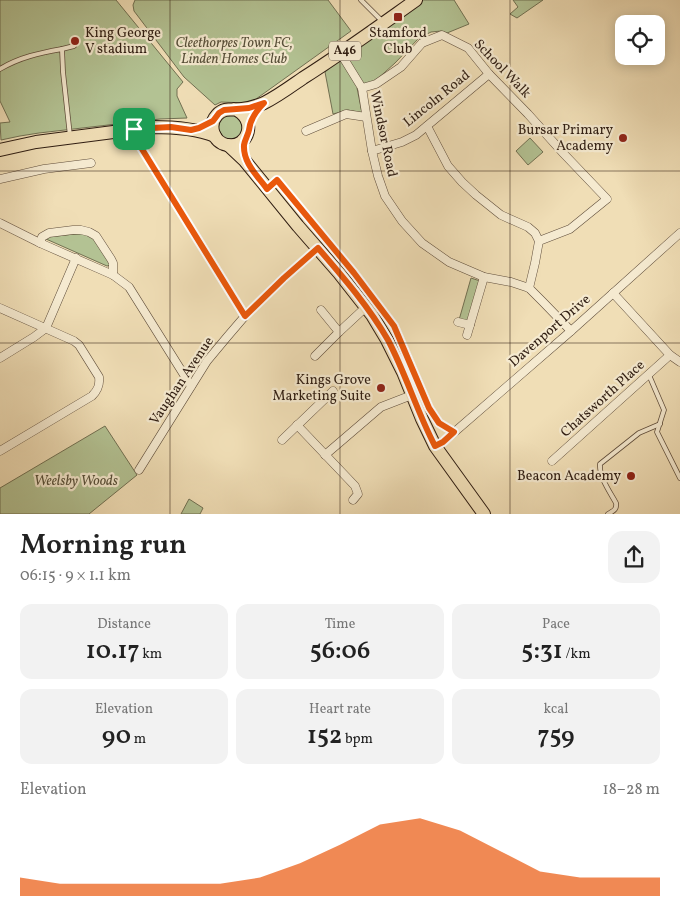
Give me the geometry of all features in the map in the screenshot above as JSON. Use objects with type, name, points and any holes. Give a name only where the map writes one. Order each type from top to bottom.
[{"type":"main road","name":"A46","points":[[191,130],[213,121],[224,110],[249,108],[264,103],[284,92],[416,0]]},
{"type":"main road","name":"A46","points":[[247,132],[255,113],[264,103]]},
{"type":"main road","points":[[234,109],[240,111],[247,120],[245,153],[250,167]]},
{"type":"main road","points":[[213,121],[212,126],[215,136]]},
{"type":"main road","name":"A46","points":[[0,150],[36,142],[134,129],[171,127],[207,133],[215,136],[223,144],[228,145]]},
{"type":"main road","points":[[228,145],[238,144],[247,132]]},
{"type":"main road","points":[[228,145],[240,155],[366,307],[388,340],[435,446],[484,514]]},
{"type":"street","name":"School Walk","points":[[362,88],[376,84],[401,68],[422,43],[442,35],[468,48],[489,74],[607,199],[570,228],[539,241]]},
{"type":"street","name":"Windsor Road","points":[[341,54],[362,88],[372,152],[378,176],[385,196],[402,221],[422,243],[449,262],[484,277],[511,282],[529,288],[570,331]]},
{"type":"street","name":"Lincoln Road","points":[[372,152],[416,135],[489,74]]},
{"type":"street","points":[[306,131],[346,114],[366,117]]},
{"type":"street","points":[[427,126],[448,166],[462,182],[502,215],[528,227],[535,233],[539,241],[538,253],[529,288]]},
{"type":"street","points":[[134,129],[137,141],[245,316]]},
{"type":"street","points":[[0,179],[44,168],[91,163]]},
{"type":"street","points":[[267,189],[277,180],[354,273],[394,326],[429,408],[439,423],[454,432]]},
{"type":"street","points":[[0,223],[113,275],[129,287],[191,386]]},
{"type":"street","points":[[40,243],[42,237],[49,233],[73,230],[89,232],[96,236],[113,264],[113,275]]},
{"type":"street","name":"Davenport Drive","points":[[435,446],[443,442],[680,233]]},
{"type":"street","name":"Vaughan Avenue","points":[[139,470],[207,361],[245,316],[318,248]]},
{"type":"street","points":[[0,358],[46,328],[76,258]]},
{"type":"street","points":[[467,335],[484,277]]},
{"type":"street","points":[[613,293],[659,338],[670,355],[680,362]]},
{"type":"street","points":[[316,356],[366,307]]},
{"type":"street","points":[[0,308],[79,344],[99,378],[99,387],[92,396],[0,451]]},
{"type":"street","points":[[321,310],[339,332]]},
{"type":"street","points":[[458,322],[470,325]]},
{"type":"street","name":"Chatsworth Place","points":[[552,461],[670,355]]},
{"type":"street","points":[[282,440],[333,391]]},
{"type":"street","points":[[325,455],[381,407],[412,395]]},
{"type":"street","points":[[297,425],[357,488],[357,496],[353,500]]},
{"type":"lane","points":[[362,0],[384,23]]},
{"type":"lane","points":[[0,68],[26,57],[74,46]]},
{"type":"lane","points":[[62,49],[70,138]]},
{"type":"lane","points":[[649,375],[664,410],[657,432],[680,478]]},
{"type":"lane","points":[[608,514],[617,507],[600,470],[600,464],[639,433],[660,424]]},
{"type":"green space","name":"King George V stadium","points":[[0,0],[116,0],[183,82],[177,89],[177,96],[187,118],[160,119],[39,133],[1,140],[0,123],[10,122],[0,101]]},
{"type":"green space","name":"Cleethorpes Town FC, Linden Homes Club","points":[[135,0],[328,0],[351,31],[256,99],[247,103],[221,102],[215,105],[184,77],[134,11],[133,5]]},
{"type":"green space","points":[[423,0],[454,0],[469,24],[447,33],[441,31],[431,32],[419,38],[374,82],[357,88],[362,113],[348,110],[333,114],[325,72],[346,54]]},
{"type":"green space","points":[[513,0],[543,0],[517,18],[510,14],[518,7]]},
{"type":"green space","points":[[237,114],[245,131],[234,141],[220,137],[216,123],[222,115]]},
{"type":"green space","points":[[530,138],[543,152],[528,165],[516,151]]},
{"type":"green space","points":[[84,233],[96,240],[111,265],[107,266],[46,239],[47,237]]},
{"type":"green space","points":[[471,278],[480,281],[469,323],[459,320]]},
{"type":"green space","name":"Weelsby Woods","points":[[105,426],[137,475],[89,514],[0,514],[0,488]]},
{"type":"green space","points":[[189,499],[203,508],[200,514],[181,514]]},
{"type":"place","name":"Stamford Club","points":[[398,17]]},
{"type":"place","name":"King George V stadium","points":[[75,41]]},
{"type":"place","name":"Bursar Primary Academy","points":[[623,138]]},
{"type":"place","name":"Kings Grove Marketing Suite","points":[[381,388]]},
{"type":"place","name":"Beacon Academy","points":[[631,476]]},
{"type":"route","points":[[264,103],[251,120],[245,138],[245,153],[250,167],[267,189],[277,180],[354,273],[394,326],[429,408],[439,423],[454,432],[443,442],[435,446],[388,340],[366,307],[318,248],[245,316],[137,141],[134,129],[171,127],[191,130],[213,121],[224,110],[249,108],[264,103]]}]
